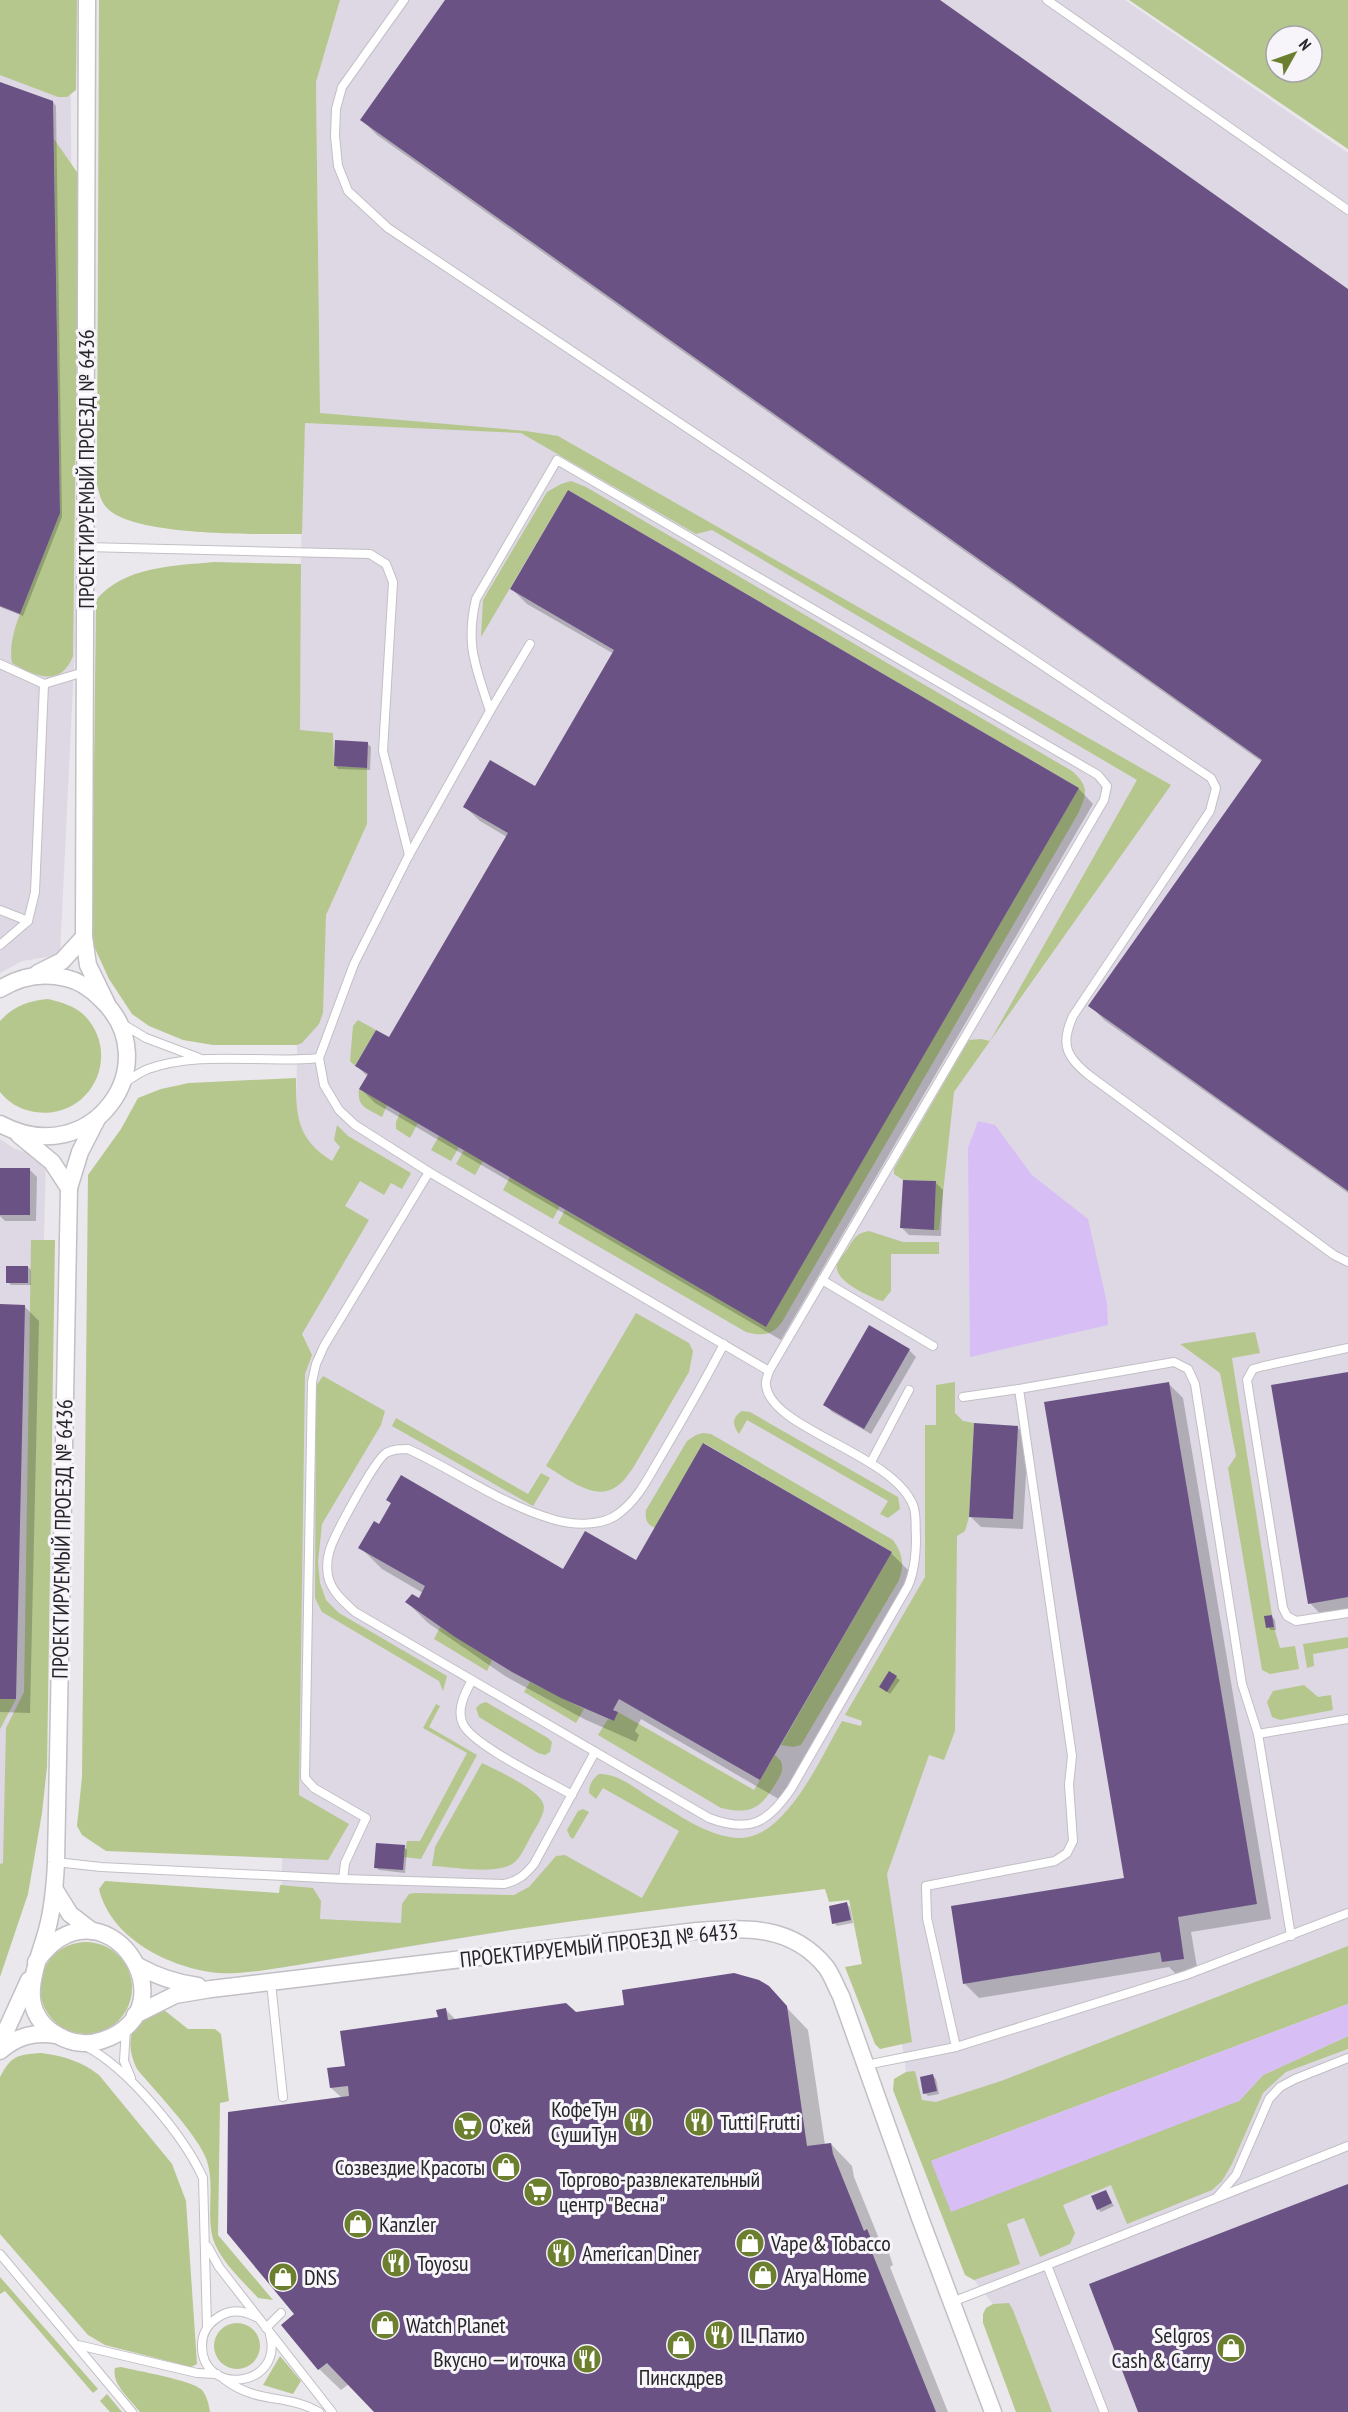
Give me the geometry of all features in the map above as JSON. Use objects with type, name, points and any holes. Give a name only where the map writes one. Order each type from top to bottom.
[{"type":"street","name":"ПРОЕКТИРУЕМЫЙ ПРОЕЗД № 6436","points":[[87,0],[84,937],[87,965],[107,1004]]},
{"type":"street","points":[[33,976],[62,961],[84,937]]},
{"type":"street","points":[[0,989],[13,981],[33,976],[54,975],[74,980],[92,990],[107,1004],[119,1022],[125,1042],[126,1064],[121,1085],[111,1104],[96,1119],[78,1130],[58,1137],[36,1137],[16,1132],[0,1124]]},
{"type":"street","name":"ПРОЕКТИРУЕМЫЙ ПРОЕЗД № 6436","points":[[0,2044],[34,1967],[47,1929],[55,1890],[69,1188],[80,1152],[96,1119]]},
{"type":"street","points":[[16,1132],[52,1162],[69,1188]]},
{"type":"street","points":[[55,1890],[70,1914],[92,1931],[120,1942],[131,1953],[138,1966],[142,1991],[130,2021]]},
{"type":"street","name":"ПРОЕКТИРУЕМЫЙ ПРОЕЗД № 6433","points":[[211,1989],[697,1931],[752,1928],[796,1940],[826,1967],[841,1996],[993,2412]]},
{"type":"street","name":"ПРОЕКТИРУЕМЫЙ ПРОЕЗД № 6436","points":[[56,2035],[43,2023],[34,2007],[30,1989],[34,1967],[46,1948],[59,1938],[75,1932],[92,1931]]},
{"type":"street","points":[[138,1966],[178,1983],[211,1989]]},
{"type":"street","points":[[0,2051],[19,2037],[41,2033],[80,2043],[96,2043],[112,2037],[130,2021],[175,1995],[211,1989]]},
{"type":"lane","points":[[404,0],[342,87],[336,109],[335,136],[338,166],[348,191],[388,228],[1211,778],[1216,788],[1210,811],[1073,1016],[1066,1033],[1067,1050],[1075,1064],[1090,1076],[1334,1255],[1348,1262]]},
{"type":"lane","points":[[1047,0],[1348,210]]},
{"type":"lane","points":[[490,711],[471,653],[472,615],[476,599],[557,460],[1098,775],[1107,786],[1104,800],[769,1371],[766,1384],[770,1397],[784,1413],[871,1462],[901,1486],[913,1505],[916,1546],[914,1574],[791,1789],[771,1815],[759,1822],[742,1826],[726,1825],[709,1818],[355,1612],[332,1587],[328,1575],[328,1554],[334,1538],[383,1454],[394,1449],[408,1449],[506,1500],[554,1520],[578,1523],[607,1521],[635,1499],[688,1411],[724,1344]]},
{"type":"lane","points":[[86,547],[370,554],[386,564],[393,582],[383,751],[409,855]]},
{"type":"lane","points":[[530,644],[409,855],[354,964],[319,1058],[324,1085],[339,1110],[356,1125],[429,1172],[769,1371]]},
{"type":"lane","points":[[0,664],[44,684],[84,672]]},
{"type":"lane","points":[[0,945],[28,921],[35,892],[44,684]]},
{"type":"lane","points":[[0,910],[28,921]]},
{"type":"lane","points":[[119,1022],[146,1038],[200,1059]]},
{"type":"lane","points":[[121,1085],[147,1069],[200,1059],[297,1060],[319,1058]]},
{"type":"lane","points":[[343,1880],[345,1863],[366,1818],[314,1788],[305,1778],[312,1382],[316,1364],[324,1346],[429,1172]]},
{"type":"lane","points":[[822,1280],[933,1346]]},
{"type":"lane","points":[[1348,1348],[1253,1369],[1247,1380],[1283,1608],[1287,1616],[1296,1621],[1348,1613]]},
{"type":"lane","points":[[963,1397],[1174,1362],[1188,1369],[1195,1384],[1242,1683],[1258,1734],[1291,1936]]},
{"type":"lane","points":[[956,2047],[927,1918],[926,1886],[1055,1861],[1067,1853],[1073,1840],[1069,1785],[1072,1756],[1019,1389]]},
{"type":"lane","points":[[871,1462],[909,1390]]},
{"type":"lane","points":[[472,1680],[461,1708],[462,1723],[467,1732],[486,1746],[572,1795]]},
{"type":"lane","points":[[1258,1734],[1348,1719]]},
{"type":"lane","points":[[56,1862],[101,1867],[343,1880],[489,1885],[515,1881],[525,1875],[534,1864],[595,1752]]},
{"type":"lane","points":[[866,2065],[956,2047],[1186,1975],[1348,1913]]},
{"type":"lane","points":[[271,1983],[283,2097]]},
{"type":"lane","points":[[130,2021],[124,2061],[132,2082]]},
{"type":"lane","points":[[80,2043],[108,2060],[132,2082],[182,2141],[194,2158],[203,2178],[207,2327],[202,2347],[209,2367],[237,2389],[250,2395],[296,2403],[319,2412]]},
{"type":"lane","points":[[1218,2197],[1236,2175],[1269,2099],[1294,2079],[1348,2058]]},
{"type":"lane","points":[[952,2302],[1348,2146]]},
{"type":"lane","points":[[206,2243],[219,2267],[332,2412]]},
{"type":"lane","points":[[0,2254],[132,2412]]},
{"type":"lane","points":[[1047,2265],[1104,2412]]},
{"type":"lane","points":[[78,2345],[197,2373],[242,2380],[261,2371],[271,2353],[265,2327],[243,2312],[229,2312],[217,2317],[207,2327]]},
{"type":"lane","points":[[265,2327],[281,2313]]},
{"type":"shaded area","points":[[0,0],[70,0],[75,644],[60,955],[22,961],[0,973]]},
{"type":"shaded area","points":[[340,0],[1125,0],[1348,153],[1348,1973],[914,2131],[904,2056],[870,1871],[280,1968],[297,1060],[301,551],[305,412],[320,412],[316,82]]},
{"type":"shaded area","points":[[978,1121],[995,1125],[1032,1175],[1088,1219],[1107,1303],[1108,1325],[970,1357],[968,1148]]},
{"type":"shaded area","points":[[0,1139],[15,1149],[46,1158],[28,1854],[0,1885]]},
{"type":"shaded area","points":[[1348,2004],[1348,2036],[1263,2075],[1239,2101],[951,2212],[931,2161]]},
{"type":"shaded area","points":[[1348,2049],[1348,2412],[1023,2412],[990,2325],[993,2304],[974,2280],[951,2219],[1248,2106],[1286,2072]]},
{"type":"green space","points":[[0,0],[77,0],[76,90],[67,97],[58,97],[0,75]]},
{"type":"green space","points":[[99,0],[340,0],[316,82],[320,413],[526,431],[558,436],[1171,785],[954,1092],[939,1230],[934,1230],[936,1181],[903,1180],[894,1174],[894,1169],[969,1040],[990,1041],[1137,780],[712,530],[696,534],[521,433],[305,423],[302,534],[201,532],[171,529],[145,525],[123,518],[108,509],[102,501],[97,484]]},
{"type":"green space","points":[[1129,0],[1348,0],[1348,149]]},
{"type":"green space","points":[[54,139],[79,175],[73,656],[62,672],[54,676],[46,676],[29,672],[12,663],[11,651],[18,620],[60,513]]},
{"type":"green space","points":[[571,481],[586,487],[1072,771],[1085,790],[1079,812],[782,1322],[766,1334],[746,1332],[558,1223],[565,1210],[766,1326],[1079,788],[568,490],[481,637],[483,600],[547,492]]},
{"type":"green space","points":[[214,562],[301,564],[300,730],[333,733],[334,766],[367,768],[367,824],[326,915],[323,1013],[319,1024],[302,1043],[297,1045],[213,1045],[183,1040],[149,1026],[132,1014],[109,979],[92,942],[96,600],[107,589],[135,574],[166,567]]},
{"type":"green space","points":[[48,999],[72,1007],[85,1016],[96,1033],[101,1050],[100,1068],[94,1084],[83,1098],[68,1108],[50,1112],[30,1111],[6,1099],[0,1092],[0,1021],[21,1005]]},
{"type":"green space","points":[[358,1020],[376,1030],[355,1066],[350,1061],[353,1026]]},
{"type":"green space","points":[[296,1078],[298,1116],[301,1126],[305,1135],[320,1153],[332,1161],[340,1147],[334,1140],[337,1125],[348,1136],[411,1173],[402,1189],[391,1183],[384,1195],[360,1181],[345,1206],[369,1220],[302,1334],[312,1355],[305,1374],[299,1795],[349,1824],[328,1860],[106,1851],[82,1835],[77,1826],[82,1777],[88,1175],[121,1129],[138,1098],[161,1089],[189,1083]]},
{"type":"green space","points":[[359,1089],[387,1105],[382,1117],[361,1104]]},
{"type":"green space","points":[[400,1113],[418,1123],[410,1138],[396,1129]]},
{"type":"green space","points":[[439,1136],[459,1147],[451,1161],[431,1150]]},
{"type":"green space","points":[[464,1150],[483,1161],[475,1175],[456,1164]]},
{"type":"green space","points":[[510,1177],[560,1206],[553,1219],[503,1190]]},
{"type":"green space","points":[[869,1231],[903,1242],[939,1242],[939,1254],[891,1254],[891,1291],[883,1301],[878,1300],[845,1281],[837,1270],[838,1262],[854,1239]]},
{"type":"green space","points":[[31,1240],[55,1240],[47,1767],[42,1813],[28,1894],[0,1977],[0,1864],[3,1863],[6,1728],[24,1692]]},
{"type":"green space","points":[[636,1313],[689,1343],[693,1351],[689,1372],[625,1479],[606,1491],[588,1489],[546,1466]]},
{"type":"green space","points":[[1255,1332],[1260,1353],[1232,1358],[1272,1615],[1265,1616],[1266,1628],[1274,1627],[1280,1648],[1295,1646],[1299,1669],[1270,1674],[1262,1670],[1228,1468],[1236,1456],[1220,1373],[1180,1344]]},
{"type":"green space","points":[[323,1376],[385,1411],[381,1425],[322,1524],[318,1562],[320,1583],[326,1600],[339,1613],[447,1676],[443,1691],[439,1681],[322,1612],[315,1598],[316,1386]]},
{"type":"green space","points":[[955,1382],[955,1413],[963,1421],[974,1423],[969,1517],[965,1531],[957,1536],[955,1731],[944,1760],[929,1755],[887,1874],[912,2042],[880,2049],[875,2044],[845,1967],[862,1964],[849,1900],[829,1902],[825,1889],[537,1926],[249,1972],[218,1973],[181,1965],[145,1948],[116,1923],[99,1889],[105,1881],[279,1893],[280,1885],[313,1888],[321,1901],[320,1919],[401,1923],[402,1904],[409,1894],[514,1895],[529,1887],[556,1856],[565,1855],[642,1898],[679,1831],[603,1788],[596,1799],[589,1793],[589,1790],[593,1780],[599,1774],[620,1779],[682,1817],[715,1833],[738,1838],[755,1835],[771,1826],[786,1811],[813,1774],[842,1721],[861,1726],[862,1721],[845,1715],[925,1577],[925,1425],[936,1425],[936,1385]]},
{"type":"green space","points":[[742,1411],[750,1412],[898,1497],[900,1509],[888,1518],[880,1514],[888,1501],[747,1420],[739,1434],[734,1421]]},
{"type":"green space","points":[[396,1418],[528,1494],[541,1473],[550,1478],[533,1506],[392,1426]]},
{"type":"green space","points":[[703,1433],[711,1434],[893,1540],[901,1555],[902,1571],[898,1582],[801,1745],[793,1747],[781,1745],[892,1552],[704,1443],[655,1528],[650,1525],[647,1521],[646,1510],[687,1441]]},
{"type":"green space","points":[[440,1627],[492,1660],[487,1671],[434,1639]]},
{"type":"green space","points":[[1348,1637],[1348,1648],[1313,1654],[1314,1666],[1307,1668],[1303,1644]]},
{"type":"green space","points":[[530,1682],[584,1709],[576,1723],[524,1692]]},
{"type":"green space","points":[[1304,1685],[1318,1697],[1331,1695],[1333,1710],[1280,1720],[1272,1717],[1267,1702],[1273,1691]]},
{"type":"green space","points":[[0,1699],[16,1699],[0,1729]]},
{"type":"green space","points":[[486,1702],[548,1738],[552,1742],[550,1752],[545,1755],[538,1753],[479,1717],[476,1708]]},
{"type":"green space","points":[[436,1704],[440,1706],[429,1727],[477,1755],[421,1859],[404,1857],[407,1841],[420,1841],[467,1753],[423,1728]]},
{"type":"green space","points":[[618,1712],[754,1790],[775,1755],[781,1761],[781,1775],[771,1792],[754,1808],[740,1811],[721,1808],[598,1735],[608,1719],[614,1721]]},
{"type":"green space","points":[[482,1763],[536,1794],[542,1801],[544,1811],[520,1856],[510,1865],[489,1870],[432,1866],[435,1847]]},
{"type":"green space","points":[[583,1809],[589,1812],[573,1839],[567,1830],[578,1811]]},
{"type":"green space","points":[[86,1942],[104,1946],[118,1956],[128,1970],[132,1988],[128,2006],[118,2020],[104,2030],[86,2034],[68,2030],[54,2020],[44,2006],[40,1988],[44,1970],[54,1956],[68,1946]]},
{"type":"green space","points":[[1348,1946],[1348,2004],[931,2161],[1239,2101],[1263,2075],[1348,2036],[1348,2049],[1286,2072],[1263,2093],[1232,2164],[1222,2181],[1212,2190],[1127,2224],[1111,2185],[1063,2205],[1075,2233],[1070,2244],[1040,2257],[1024,2218],[1007,2224],[1020,2264],[974,2280],[965,2275],[893,2090],[894,2079],[906,2072],[915,2071],[922,2100],[936,2102],[1001,2081]]},
{"type":"green space","points":[[164,2010],[188,2029],[215,2029],[221,2034],[229,2101],[220,2103],[218,2235],[273,2300],[258,2298],[232,2270],[216,2247],[210,2220],[210,2180],[207,2161],[195,2139],[137,2069],[133,2059],[131,2040],[137,2024],[153,2013]]},
{"type":"green space","points":[[41,2053],[72,2060],[99,2075],[172,2164],[186,2201],[197,2364],[191,2367],[105,2345],[88,2335],[0,2234],[0,2077],[12,2060],[26,2054]]},
{"type":"green space","points":[[0,2277],[98,2389],[93,2393],[5,2291],[0,2294]]},
{"type":"green space","points":[[1009,2303],[1052,2412],[1016,2412],[983,2323],[986,2308],[993,2304]]},
{"type":"green space","points":[[237,2323],[253,2330],[260,2346],[253,2362],[237,2369],[221,2362],[214,2346],[221,2330]]},
{"type":"green space","points":[[280,2356],[301,2381],[293,2394],[263,2385]]},
{"type":"green space","points":[[121,2367],[176,2379],[196,2386],[205,2395],[210,2412],[140,2412],[116,2380],[115,2368]]},
{"type":"green space","points":[[107,2394],[122,2412],[110,2412],[100,2401]]},
{"type":"building","points":[[445,0],[940,0],[1348,289],[1348,1191],[1088,1006],[1262,760],[360,120]]},
{"type":"building","points":[[0,82],[53,101],[60,513],[20,614],[0,606]]},
{"type":"building","points":[[568,490],[1079,788],[766,1327],[359,1089],[368,1074],[355,1066],[376,1030],[389,1037],[508,833],[463,807],[490,760],[535,786],[614,650],[510,589]]},
{"type":"building","points":[[335,740],[368,742],[367,768],[334,766]]},
{"type":"building","points":[[0,1168],[30,1168],[30,1215],[0,1215]]},
{"type":"building","points":[[903,1180],[936,1181],[934,1230],[900,1228]]},
{"type":"building","points":[[6,1266],[28,1266],[28,1283],[6,1283]]},
{"type":"building","points":[[0,1304],[25,1305],[16,1699],[0,1699]]},
{"type":"building","points":[[869,1325],[910,1349],[864,1429],[823,1405]]},
{"type":"building","points":[[1348,1372],[1348,1597],[1308,1604],[1271,1385]]},
{"type":"building","points":[[1169,1382],[1257,1904],[1178,1917],[1184,1959],[1162,1962],[1160,1952],[963,1984],[951,1906],[1124,1878],[1044,1402]]},
{"type":"building","points":[[974,1423],[1018,1426],[1013,1519],[969,1517]]},
{"type":"building","points":[[703,1443],[892,1552],[760,1780],[619,1699],[613,1710],[618,1712],[614,1721],[561,1698],[512,1672],[455,1637],[405,1602],[412,1594],[419,1598],[425,1586],[358,1548],[374,1521],[379,1524],[391,1503],[386,1500],[401,1475],[563,1569],[585,1531],[636,1560]]},
{"type":"building","points":[[1272,1615],[1274,1627],[1266,1628],[1264,1616]]},
{"type":"building","points":[[889,1671],[897,1676],[887,1692],[879,1687]]},
{"type":"building","points":[[376,1843],[405,1845],[403,1870],[374,1868]]},
{"type":"building","points":[[847,1902],[851,1920],[832,1924],[829,1906]]},
{"type":"building","name":"Торгово-развлекательный центр \"Весна\"","points":[[734,1973],[759,1980],[769,1986],[787,2006],[807,2146],[831,2143],[833,2154],[864,2231],[867,2229],[873,2243],[869,2245],[936,2412],[374,2412],[327,2363],[318,2370],[281,2325],[294,2314],[227,2233],[228,2112],[349,2096],[348,2086],[330,2088],[327,2068],[345,2066],[340,2031],[438,2017],[436,2010],[446,2008],[448,2020],[566,2003],[576,2012],[624,2005],[622,1990]]},
{"type":"building","points":[[933,2074],[937,2091],[923,2094],[920,2077]]},
{"type":"building","name":"Selgros Cash & Carry","points":[[1348,2184],[1348,2412],[1138,2412],[1089,2284]]},
{"type":"building","points":[[1106,2190],[1112,2203],[1097,2210],[1091,2196]]},
{"type":"place","name":"КофеТун СушиТун","points":[[638,2122]]},
{"type":"place","name":"Tutti Frutti","points":[[699,2122]]},
{"type":"place","name":"О’кей","points":[[468,2126]]},
{"type":"place","name":"Созвездие Красоты","points":[[506,2167]]},
{"type":"place","name":"Торгово-развлекательный центр \"Весна\"","points":[[538,2192]]},
{"type":"place","name":"Kanzler","points":[[358,2224]]},
{"type":"place","name":"Vape & Tobacco","points":[[750,2243]]},
{"type":"place","name":"American Diner","points":[[561,2253]]},
{"type":"place","name":"Toyosu","points":[[396,2263]]},
{"type":"place","name":"Arya Home","points":[[763,2275]]},
{"type":"place","name":"DNS","points":[[283,2277]]},
{"type":"place","name":"Watch Planet","points":[[385,2325]]},
{"type":"place","name":"IL Патио","points":[[719,2335]]},
{"type":"place","name":"Пинскдрев","points":[[681,2345]]},
{"type":"place","name":"Selgros Cash & Carry","points":[[1231,2348]]},
{"type":"place","name":"Вкусно — и точка","points":[[587,2359]]}]
